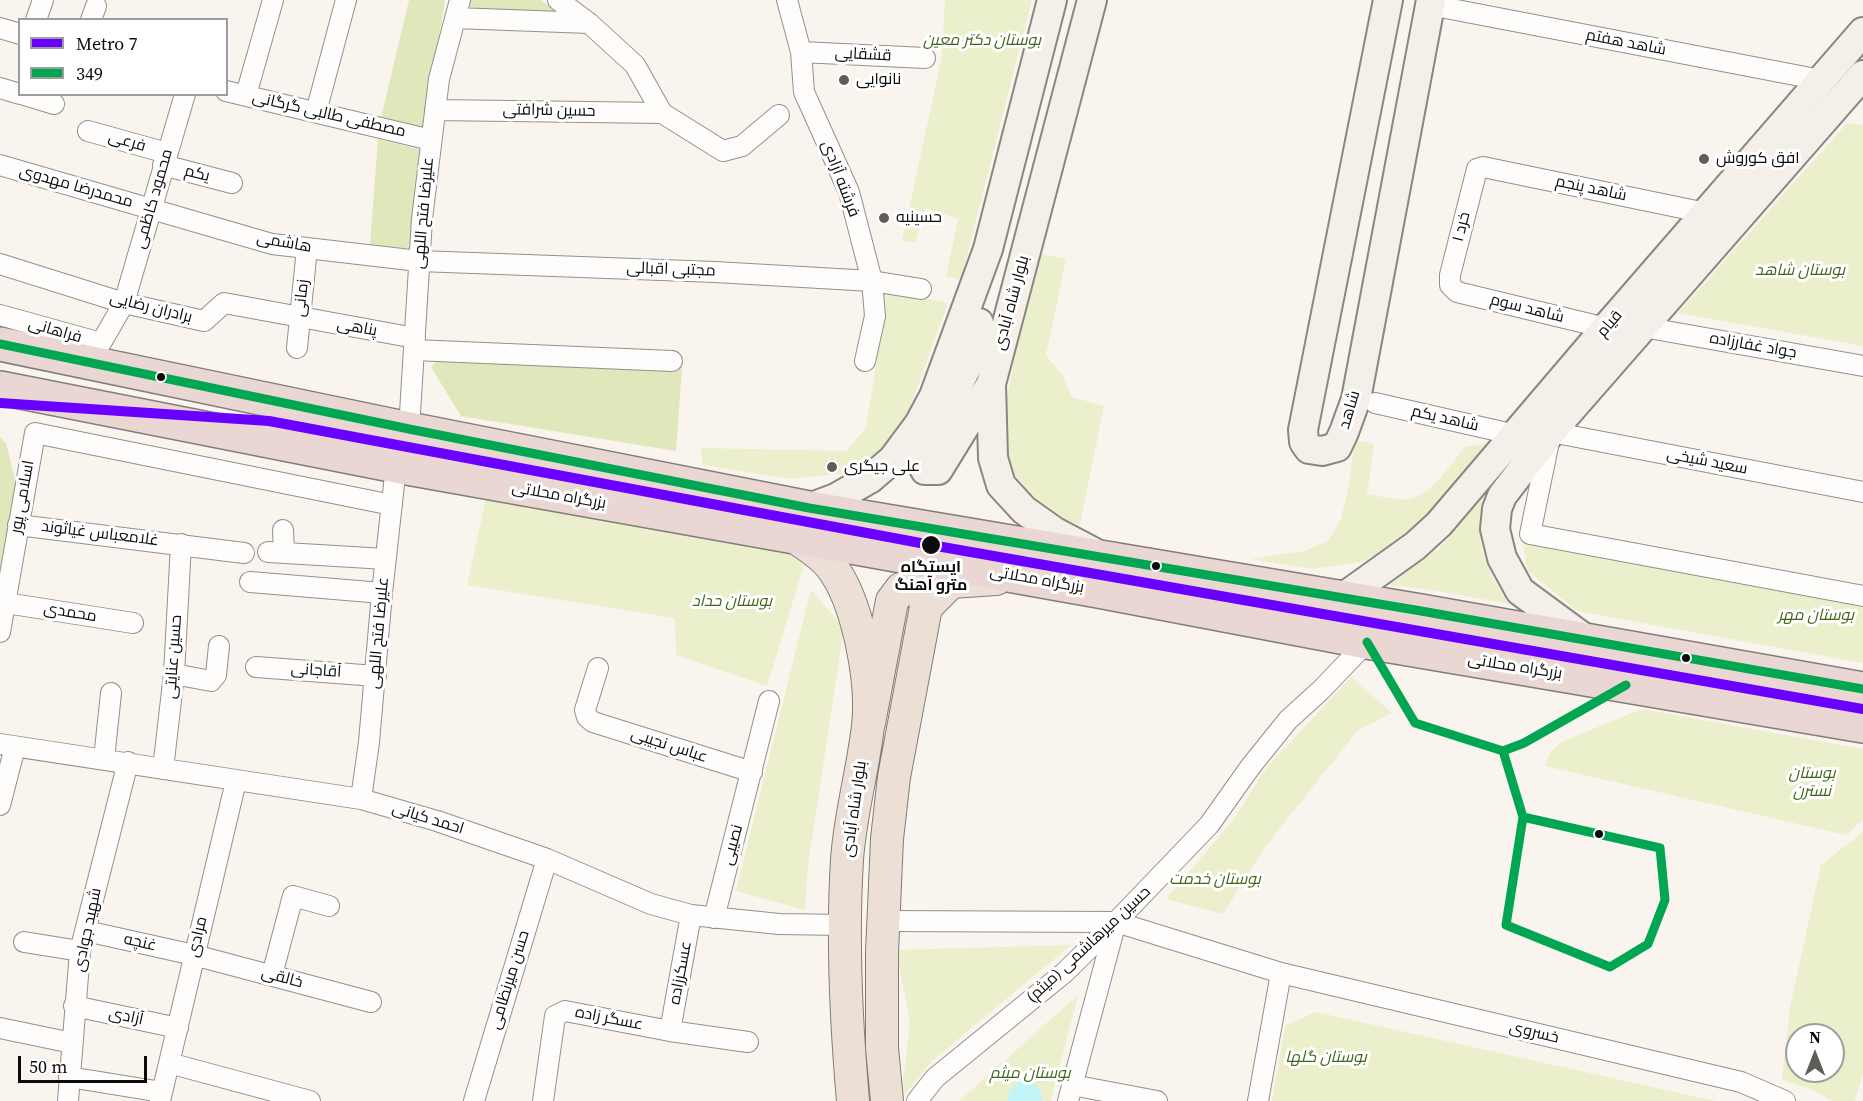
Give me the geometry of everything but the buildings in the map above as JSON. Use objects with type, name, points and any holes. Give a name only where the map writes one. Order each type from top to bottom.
[{"type":"highway","name":"بزرگراه محلاتی","points":[[0,344],[409,429],[809,508],[1863,689]]},
{"type":"highway","name":"بزرگراه محلاتی","points":[[0,388],[396,466],[798,539],[1367,642],[1863,726]]},
{"type":"main road","name":"بلوار شاه آبادی","points":[[798,539],[830,565],[852,604],[866,675],[868,723],[847,859],[844,958],[853,1101]]},
{"type":"main road","points":[[926,607],[951,582],[1023,578]]},
{"type":"main road","points":[[868,723],[892,601],[901,589],[915,588],[924,595],[926,607],[894,777],[887,839],[882,1048],[887,1101]]},
{"type":"street","points":[[37,18],[43,0]]},
{"type":"street","points":[[246,95],[273,0]]},
{"type":"street","points":[[316,112],[346,0]]},
{"type":"street","points":[[558,0],[589,23],[635,65],[662,112],[723,151],[742,146],[778,115]]},
{"type":"street","name":"فرشته آزادی","points":[[788,0],[801,52],[804,92],[849,192],[872,281],[875,316],[865,361]]},
{"type":"street","points":[[809,508],[836,498],[871,478],[893,459],[919,424],[934,396],[988,249],[1052,0]]},
{"type":"street","name":"بلوار شاه آبادی","points":[[1092,0],[990,384],[993,458],[1002,485],[1024,510],[1055,532],[1105,558]]},
{"type":"street","name":"شاهد","points":[[1388,0],[1303,430],[1304,442],[1309,449],[1322,452],[1336,447],[1356,399],[1431,3]]},
{"type":"street","name":"شاهد هفتم","points":[[1431,3],[1821,80]]},
{"type":"street","points":[[457,9],[589,23]]},
{"type":"street","name":"علیرضا فتح‌ اللهی","points":[[409,429],[422,219],[431,140],[439,79],[457,9]]},
{"type":"street","points":[[0,28],[18,33]]},
{"type":"street","name":"قیام","points":[[1341,599],[1415,546],[1514,451],[1606,328],[1863,32]]},
{"type":"street","name":"قشقایی","points":[[801,52],[926,58]]},
{"type":"street","points":[[1821,80],[1859,84]]},
{"type":"street","name":"قیام","points":[[1590,642],[1520,591],[1502,558],[1495,529],[1497,509],[1514,451],[1551,432],[1859,84]]},
{"type":"street","points":[[0,88],[18,93]]},
{"type":"street","name":"مصطفی طالبی گرگانی","points":[[228,91],[431,140]]},
{"type":"street","points":[[27,96],[54,104]]},
{"type":"street","name":"محمود کاظمی","points":[[124,303],[184,96]]},
{"type":"street","name":"حسین شرافتی","points":[[435,110],[662,112]]},
{"type":"street","name":"فرعی","points":[[88,130],[165,159]]},
{"type":"street","name":"یکم","points":[[165,159],[232,183]]},
{"type":"street","name":"محمدرضا مهدوی","points":[[0,165],[152,209]]},
{"type":"street","name":"شاهد پنجم","points":[[1477,169],[1482,166],[1706,213]]},
{"type":"street","name":"خرد ۱","points":[[1450,285],[1450,274],[1477,169]]},
{"type":"street","name":"هاشمی","points":[[152,209],[272,244],[419,261]]},
{"type":"street","name":"زمانی","points":[[297,348],[307,248]]},
{"type":"street","points":[[988,249],[982,315],[966,369],[920,460],[925,470],[938,470],[990,384]]},
{"type":"street","name":"مجتبی اقبالی","points":[[419,261],[715,272],[872,281],[921,289]]},
{"type":"street","name":"برادران رضایی","points":[[0,264],[124,303],[204,321],[224,303],[300,317]]},
{"type":"street","name":"شاهد سوم","points":[[1450,285],[1457,292],[1606,328]]},
{"type":"street","name":"فراهانی","points":[[0,315],[100,344],[124,303]]},
{"type":"street","name":"پناهی","points":[[300,317],[414,344],[672,362]]},
{"type":"street","name":"جواد غفارزاده","points":[[1643,327],[1863,366]]},
{"type":"street","name":"شاهد یکم","points":[[1375,403],[1514,451]]},
{"type":"street","points":[[1551,432],[1530,534],[1863,596]]},
{"type":"street","name":"سعید شیخی","points":[[1551,432],[1863,492]]},
{"type":"street","name":"اسلامی پور","points":[[0,632],[34,434],[392,505]]},
{"type":"street","name":"علیرضا فتح اللهی","points":[[361,799],[376,676],[382,593],[396,466]]},
{"type":"street","name":"غلامعباس غیاثوند","points":[[18,525],[181,544],[244,554]]},
{"type":"street","points":[[283,530],[276,553],[386,560]]},
{"type":"street","name":"حسین عنایتی","points":[[163,769],[174,674],[181,544]]},
{"type":"street","points":[[249,582],[382,593]]},
{"type":"street","name":"محمدی","points":[[6,603],[133,623]]},
{"type":"street","name":"حسین میرهاشمی (میثم)","points":[[917,1101],[935,1078],[1064,973],[1116,922],[1209,825],[1251,766],[1288,720],[1321,690],[1367,642]]},
{"type":"street","points":[[174,674],[211,681],[216,675],[219,646]]},
{"type":"street","name":"آقاجانی","points":[[256,667],[376,676]]},
{"type":"street","name":"عباس نجیبی","points":[[598,668],[585,710],[587,717],[593,722],[752,772]]},
{"type":"street","points":[[104,759],[111,693]]},
{"type":"street","name":"نصیبی","points":[[714,918],[770,701]]},
{"type":"street","points":[[0,806],[8,745]]},
{"type":"street","name":"احمد کیانی","points":[[8,745],[361,799],[437,821],[547,859],[651,904],[691,915],[779,924],[845,925]]},
{"type":"street","name":"شهید جوادی","points":[[68,1101],[80,951],[128,762]]},
{"type":"street","name":"مرادی","points":[[69,1077],[161,1097],[236,781]]},
{"type":"street","name":"حسن میرنظامی","points":[[474,1101],[547,859]]},
{"type":"street","points":[[272,975],[293,896],[329,906]]},
{"type":"street","name":"عسکرزاده","points":[[670,1031],[691,915]]},
{"type":"street","name":"خسروی","points":[[884,921],[1116,922],[1281,973],[1741,1082],[1785,1101]]},
{"type":"street","points":[[1116,922],[1070,1093],[1157,1101]]},
{"type":"street","name":"غنچه","points":[[86,931],[194,955]]},
{"type":"street","points":[[24,942],[80,951]]},
{"type":"street","name":"خالقی","points":[[194,955],[370,1002]]},
{"type":"street","points":[[1258,1101],[1281,973]]},
{"type":"street","name":"آزادی","points":[[74,1006],[178,1028]]},
{"type":"street","name":"عسگر زاده","points":[[543,1101],[555,1016],[565,1011],[670,1031],[748,1041]]},
{"type":"street","points":[[0,1028],[72,1043]]},
{"type":"street","points":[[169,1063],[310,1101]]},
{"type":"green space","points":[[409,0],[445,0],[424,132],[381,118]]},
{"type":"green space","points":[[469,0],[541,0],[559,14],[467,11]]},
{"type":"green space","name":"بوستان دکتر معین","points":[[945,0],[1032,0],[961,279],[946,277],[958,219],[926,208],[915,243],[902,241],[942,56]]},
{"type":"green space","name":"بوستان شاهد","points":[[1847,123],[1863,125],[1863,346],[1678,313]]},
{"type":"green space","points":[[378,139],[422,150],[412,249],[370,245]]},
{"type":"green space","points":[[1034,252],[1066,259],[1046,355],[1062,375],[1072,397],[1104,406],[1080,525],[1054,516],[1019,491],[1001,461],[1002,425]]},
{"type":"green space","points":[[884,290],[948,303],[908,413],[885,448],[845,473],[790,479],[703,465],[701,448],[846,451],[865,429],[874,381]]},
{"type":"green space","points":[[439,358],[682,368],[676,451],[461,416],[431,367]]},
{"type":"green space","points":[[0,437],[6,443],[18,492],[0,605]]},
{"type":"green space","points":[[1355,440],[1374,444],[1367,494],[1400,499],[1418,497],[1440,478],[1465,447],[1486,443],[1425,519],[1381,552],[1361,562],[1313,569],[1251,559],[1304,551],[1328,541],[1341,519],[1348,490]]},
{"type":"green space","points":[[1494,485],[1482,511],[1480,537],[1490,572],[1509,604],[1432,590],[1380,584],[1409,569],[1439,549]]},
{"type":"green space","name":"بوستان حداد","points":[[486,499],[807,555],[767,686],[676,655],[675,618],[467,585]]},
{"type":"green space","name":"بوستان مهر","points":[[1520,523],[1863,585],[1863,663],[1577,611],[1527,570]]},
{"type":"green space","points":[[811,590],[844,628],[808,865],[805,910],[736,891]]},
{"type":"green space","name":"بوستان خدمت","points":[[1351,677],[1392,713],[1358,730],[1265,847],[1223,914],[1166,899],[1233,820],[1267,767]]},
{"type":"green space","name":"بوستان نسترن","points":[[1642,709],[1863,749],[1863,820],[1846,835],[1545,766],[1552,750],[1566,740]]},
{"type":"green space","points":[[1863,832],[1863,1073],[1855,1101],[1832,1101],[1813,1090],[1791,1083],[1845,1083],[1845,1023],[1788,1023],[1821,865]]},
{"type":"green space","points":[[1071,945],[931,1062],[901,1099],[910,1022],[896,950]]},
{"type":"green space","name":"بوستان میثم","points":[[1078,995],[1051,1101],[959,1101]]},
{"type":"green space","name":"بوستان گلها","points":[[1316,1012],[1715,1101],[1272,1101],[1285,1026]]},
{"type":"green space","points":[[1785,1053],[1785,1081],[1782,1080]]},
{"type":"water","points":[[1022,1081],[1037,1086],[1041,1092],[1042,1101],[1008,1101],[1011,1089]]},
{"type":"metro line","name":"7","points":[[0,403],[269,421],[931,545],[1863,709]]},
{"type":"transit line","name":"349","points":[[0,344],[409,429],[809,508],[1421,611],[1863,689]]},
{"type":"transit line","name":"349","points":[[1367,642],[1415,723],[1503,751],[1524,743],[1626,685]]},
{"type":"transit line","name":"349","points":[[1503,751],[1523,817]]},
{"type":"transit line","name":"349","points":[[1523,817],[1660,848],[1665,900],[1648,944],[1610,967],[1506,925],[1523,817]]},
{"type":"place","name":"نانوایی","points":[[844,80]]},
{"type":"place","name":"افق کوروش","points":[[1704,159]]},
{"type":"place","name":"حسینیه","points":[[884,218]]},
{"type":"place","name":"علی جیگری","points":[[832,467]]},
{"type":"place","name":"ایستگاه مترو آهنگ","points":[[931,545]]}]
